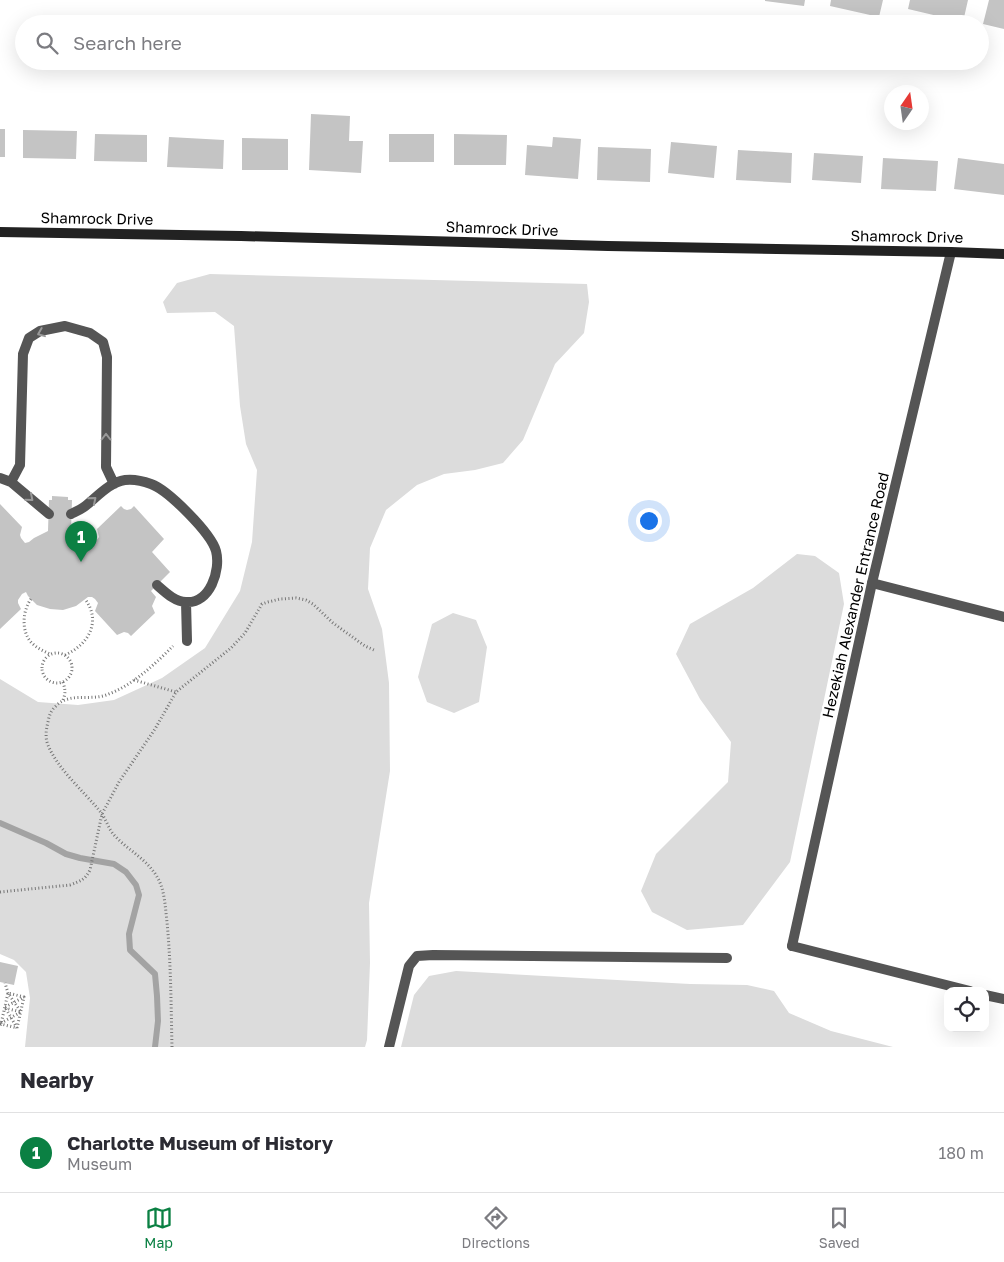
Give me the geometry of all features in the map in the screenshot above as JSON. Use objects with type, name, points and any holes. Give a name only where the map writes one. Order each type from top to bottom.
[{"type":"street","name":"Shamrock Drive","points":[[0,232],[1004,254]]},
{"type":"street","name":"Hezekiah Alexander Entrance Road","points":[[951,252],[872,583],[792,946],[954,987]]},
{"type":"street","points":[[11,482],[20,466],[23,354],[29,338],[40,331],[65,326],[90,333],[103,342],[107,357],[106,467],[114,484]]},
{"type":"street","points":[[0,478],[11,482],[49,514]]},
{"type":"street","points":[[71,514],[83,508],[114,484],[123,480],[134,479],[152,484],[167,493],[210,538],[216,551],[217,566],[214,581],[206,595],[195,601],[177,600],[157,586]]},
{"type":"street","points":[[872,583],[1004,616]]},
{"type":"street","points":[[186,602],[186,637]]},
{"type":"street","points":[[389,1047],[409,966],[417,956],[727,958]]},
{"type":"street","points":[[989,996],[1004,999]]},
{"type":"path","points":[[0,892],[70,885],[86,877],[90,870],[102,814],[119,782],[176,692],[231,648],[245,633],[262,604],[274,600],[296,598],[306,600],[333,623],[365,646],[374,650]]},
{"type":"path","points":[[31,599],[24,614],[26,635],[41,650],[51,654],[65,655],[83,644],[89,634],[93,622],[92,613],[90,606],[85,600]]},
{"type":"path","points":[[62,700],[105,696],[118,690],[162,658],[186,637]]},
{"type":"path","points":[[51,654],[43,661],[43,675],[45,679],[58,684],[63,682],[72,670],[69,660],[65,655]]},
{"type":"path","points":[[133,680],[176,692]]},
{"type":"path","points":[[63,682],[65,695],[50,715],[46,736],[48,744],[68,775],[102,814],[115,836],[140,856],[149,866],[162,887],[169,947],[172,1047]]},
{"type":"path","points":[[5,983],[8,993],[21,1012]]},
{"type":"path","points":[[8,993],[24,997]]},
{"type":"path","points":[[0,1025],[8,993]]},
{"type":"path","points":[[5,1008],[24,997]]},
{"type":"path","points":[[17,1028],[24,997]]},
{"type":"path","points":[[5,1008],[21,1012]]},
{"type":"path","points":[[5,1008],[17,1028]]},
{"type":"path","points":[[0,1025],[21,1012]]},
{"type":"path","points":[[0,1025],[17,1028]]},
{"type":"shaded area","points":[[210,274],[587,284],[589,302],[584,333],[555,364],[523,440],[503,463],[475,470],[444,474],[417,485],[386,510],[370,548],[368,589],[382,629],[389,683],[390,771],[369,903],[370,963],[367,1040],[365,1047],[25,1047],[30,998],[26,972],[14,960],[0,954],[0,679],[38,702],[78,705],[114,700],[162,678],[205,648],[240,591],[252,542],[257,470],[246,444],[240,406],[234,326],[215,312],[167,313],[163,302],[177,283]]},
{"type":"shaded area","points":[[797,554],[815,556],[839,573],[844,604],[790,862],[743,925],[687,930],[652,912],[641,891],[656,854],[728,782],[731,742],[700,699],[676,654],[690,624],[753,588]]},
{"type":"shaded area","points":[[453,613],[476,620],[487,647],[479,702],[454,713],[427,702],[418,677],[432,624]]},
{"type":"shaded area","points":[[456,971],[690,984],[747,985],[774,991],[789,1013],[831,1031],[893,1047],[401,1047],[414,995],[429,976]]},
{"type":"building","points":[[765,0],[805,0],[804,6]]},
{"type":"building","points":[[831,0],[883,0],[879,15],[870,15],[830,6]]},
{"type":"building","points":[[910,0],[968,0],[965,15],[933,15],[908,9]]},
{"type":"building","points":[[989,0],[1004,0],[1004,29],[989,25],[989,15],[985,15]]},
{"type":"building","points":[[311,114],[350,116],[349,141],[363,141],[361,173],[309,170]]},
{"type":"building","points":[[0,129],[5,129],[5,157],[0,157]]},
{"type":"building","points":[[23,130],[77,131],[76,159],[23,158]]},
{"type":"building","points":[[95,134],[147,135],[147,162],[94,161]]},
{"type":"building","points":[[389,134],[434,134],[434,162],[389,162]]},
{"type":"building","points":[[454,134],[507,135],[506,165],[454,165]]},
{"type":"building","points":[[169,137],[224,140],[223,169],[167,167]]},
{"type":"building","points":[[553,137],[581,139],[578,179],[525,175],[527,145],[552,147]]},
{"type":"building","points":[[242,138],[288,139],[288,170],[242,170]]},
{"type":"building","points":[[671,142],[717,146],[714,178],[668,173]]},
{"type":"building","points":[[598,147],[651,149],[650,182],[597,180]]},
{"type":"building","points":[[738,150],[792,153],[791,183],[736,180]]},
{"type":"building","points":[[814,153],[863,156],[861,183],[812,180]]},
{"type":"building","points":[[883,158],[938,161],[936,191],[881,189]]},
{"type":"building","points":[[958,158],[1004,164],[1004,195],[954,189]]},
{"type":"building","points":[[52,496],[68,497],[68,500],[72,500],[71,531],[84,539],[90,546],[99,537],[97,529],[121,506],[127,510],[134,506],[164,539],[152,552],[170,572],[151,591],[156,597],[152,606],[155,613],[131,636],[124,632],[117,635],[95,611],[98,603],[92,597],[88,597],[76,606],[63,610],[37,605],[26,592],[18,600],[21,609],[0,629],[0,504],[22,527],[20,535],[25,543],[48,531],[49,500],[52,500]]},
{"type":"building","points":[[0,962],[18,966],[14,985],[0,982]]},
{"type":"waterway","points":[[0,823],[66,854],[114,864],[126,872],[136,885],[139,895],[129,934],[130,950],[155,974],[158,1021],[155,1047]]},
{"type":"place","name":"Charlotte Museum of History","points":[[81,562]]}]
